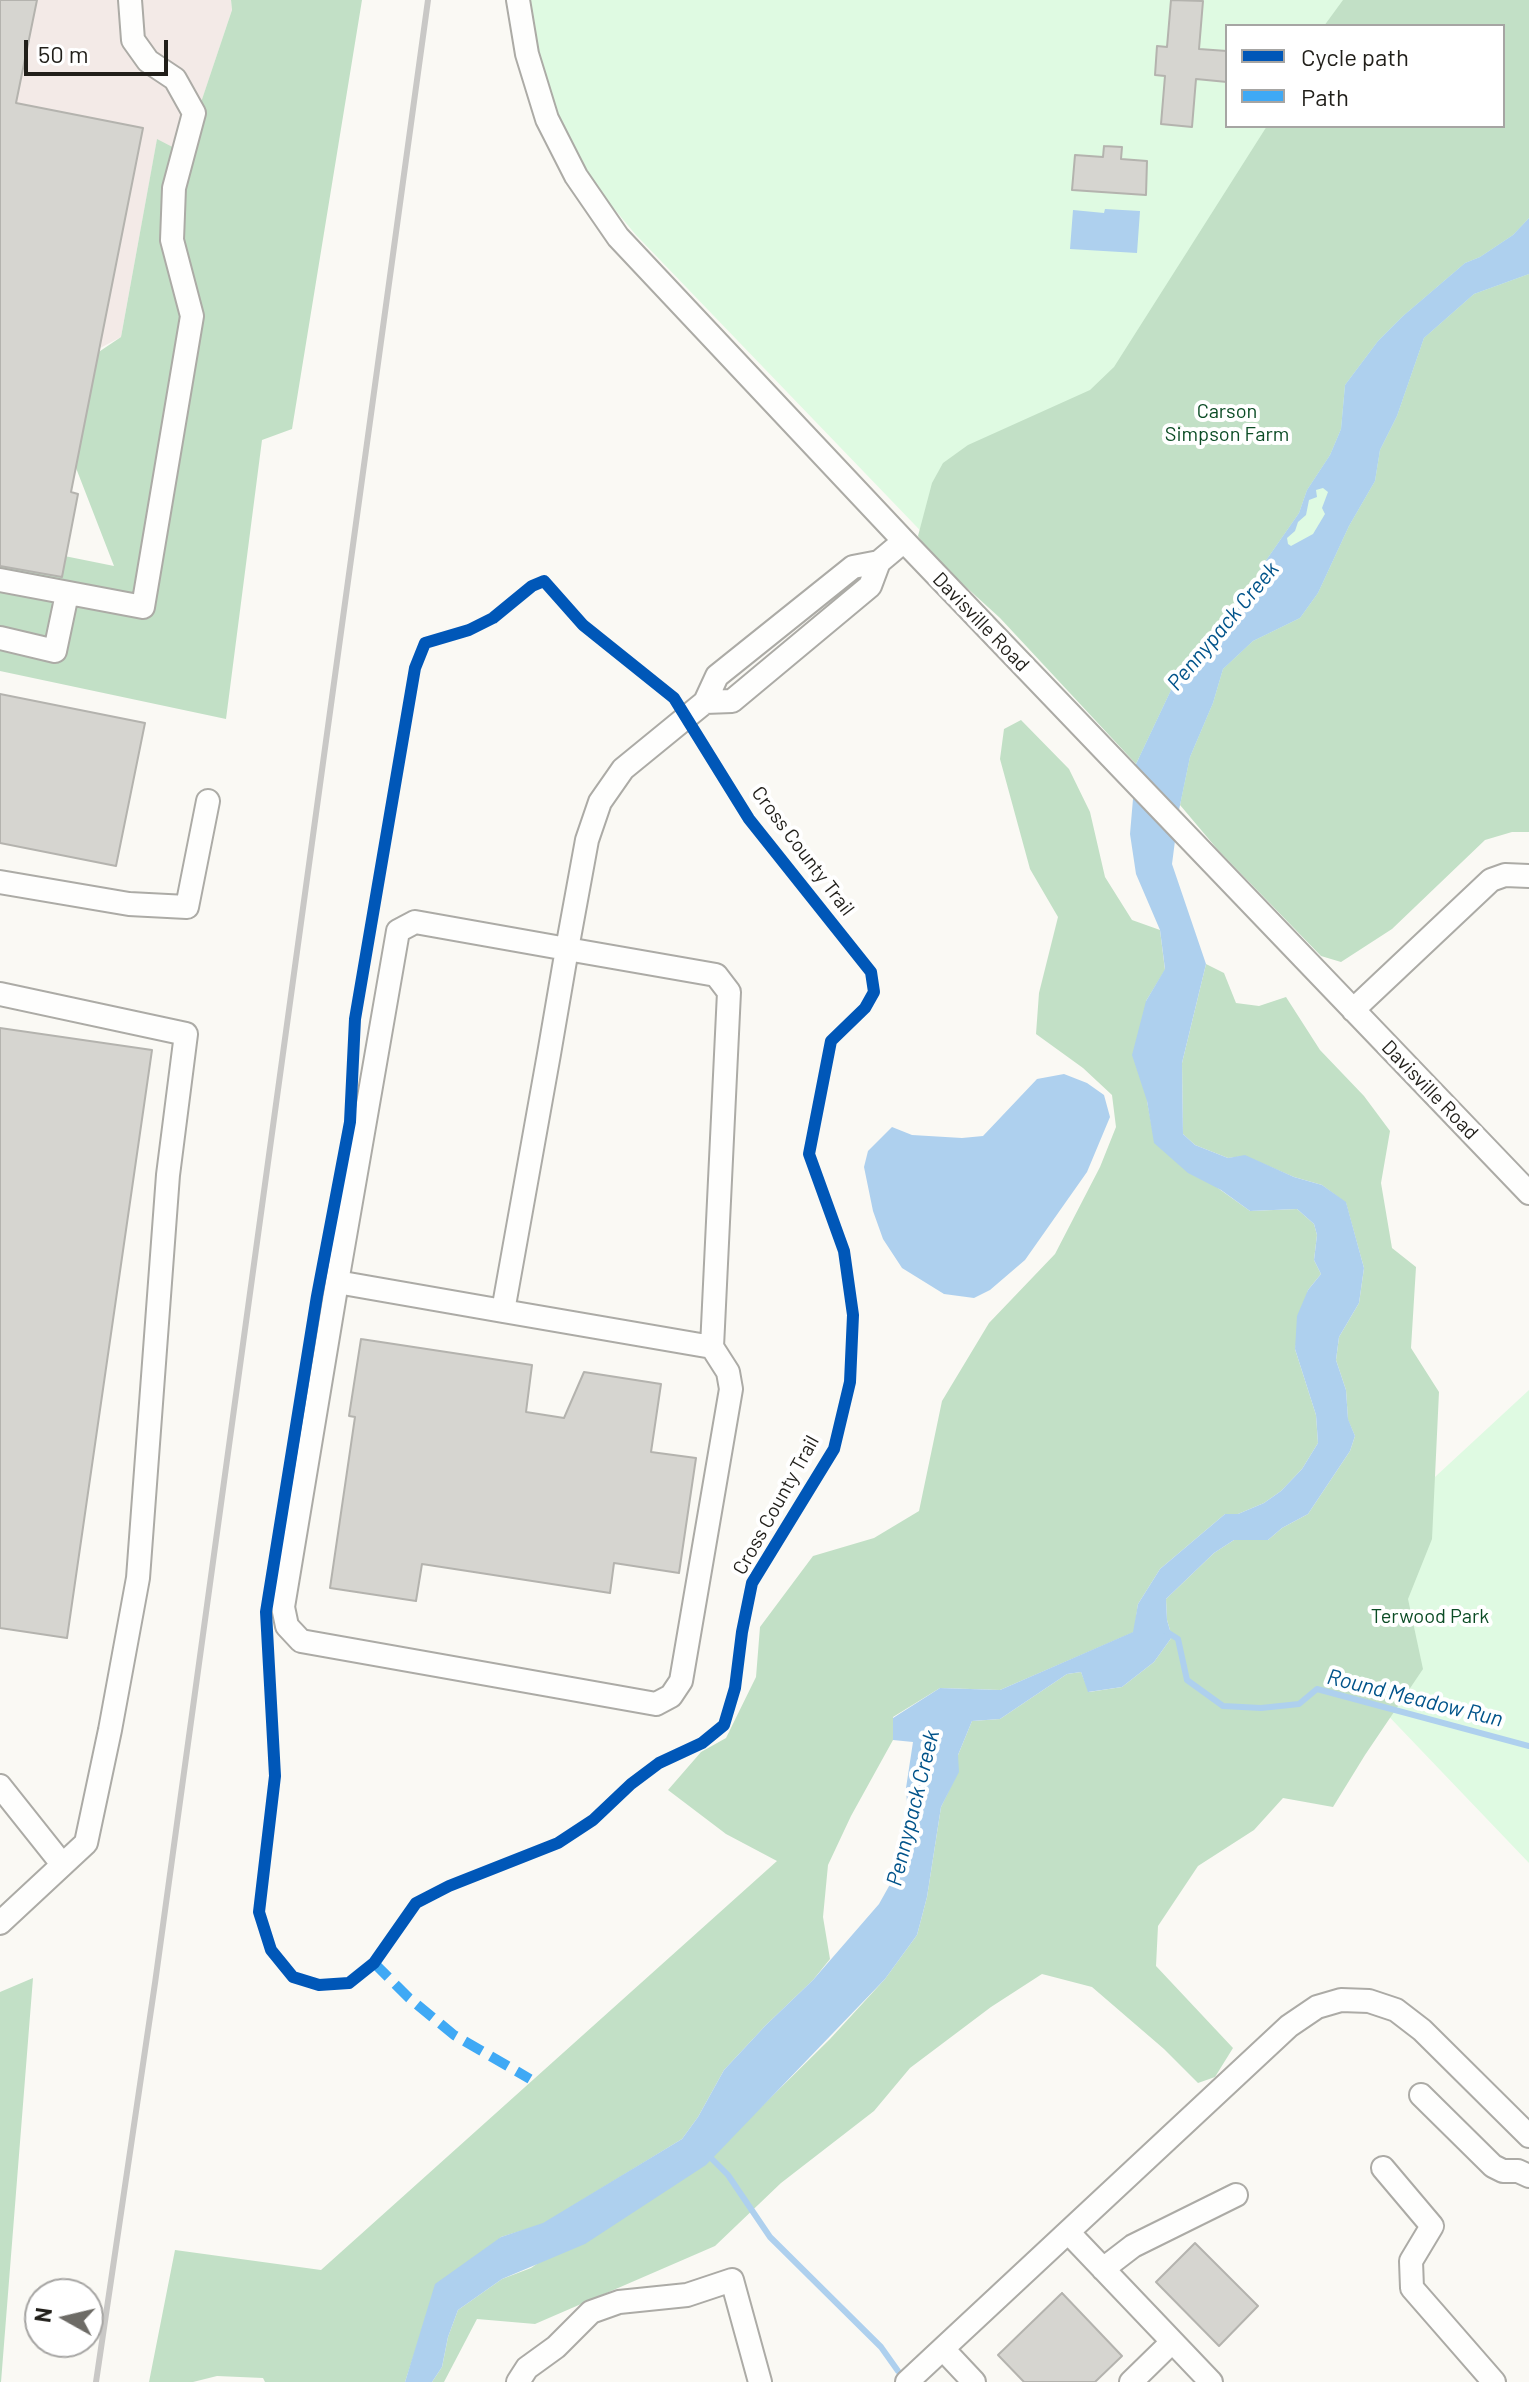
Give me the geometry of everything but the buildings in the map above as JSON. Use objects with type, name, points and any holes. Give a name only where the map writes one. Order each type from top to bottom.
[{"type":"street","points":[[0,580],[143,607],[192,316],[172,240],[174,188],[194,113],[175,79],[148,61],[133,40],[130,0]]},
{"type":"street","name":"Davisville Road","points":[[518,0],[527,54],[547,119],[576,176],[618,237],[1122,770],[1529,1193]]},
{"type":"street","points":[[503,1311],[587,840],[600,802],[623,769],[705,702],[732,701],[870,586],[879,562],[904,541]]},
{"type":"street","points":[[0,638],[55,651],[67,594]]},
{"type":"street","points":[[0,882],[129,904],[187,907],[208,801]]},
{"type":"street","points":[[1353,1010],[1483,885],[1505,875],[1529,876]]},
{"type":"street","points":[[415,922],[716,975],[729,992],[712,1347],[728,1372],[731,1389],[681,1681],[671,1696],[656,1704],[301,1641],[287,1626],[283,1607],[337,1282],[398,931],[415,922]]},
{"type":"street","points":[[0,994],[186,1034],[168,1175],[138,1578],[110,1730],[86,1843],[0,1923]]},
{"type":"street","points":[[337,1282],[712,1347]]},
{"type":"street","points":[[0,1786],[62,1864]]},
{"type":"street","points":[[907,2382],[1289,2026],[1317,2007],[1341,2000],[1369,2001],[1396,2010],[1422,2030],[1529,2136]]},
{"type":"street","points":[[1421,2095],[1493,2166],[1529,2176]]},
{"type":"street","points":[[1383,2168],[1432,2226],[1411,2261],[1412,2288],[1494,2382]]},
{"type":"street","points":[[1103,2269],[1133,2246],[1236,2195]]},
{"type":"street","points":[[1068,2232],[1211,2382]]},
{"type":"street","points":[[518,2382],[527,2368],[556,2347],[591,2312],[619,2302],[687,2295],[732,2280],[760,2382]]},
{"type":"street","points":[[1131,2382],[1172,2342]]},
{"type":"street","points":[[943,2349],[974,2382]]},
{"type":"shaded area","points":[[0,0],[231,0],[232,10],[184,154],[157,140],[121,337],[0,401]]},
{"type":"green space","points":[[231,0],[362,0],[292,429],[262,440],[226,719],[0,671],[0,543],[114,566],[45,388],[121,337],[157,139],[184,153],[232,10]]},
{"type":"green space","name":"Carson Simpson Farm","points":[[528,0],[1529,0],[1529,305],[1318,944],[636,235],[595,186],[561,129],[532,27]]},
{"type":"green space","points":[[1343,0],[1529,0],[1529,218],[1513,235],[1465,263],[1403,316],[1378,341],[1345,385],[1341,429],[1330,455],[1307,490],[1299,513],[1260,569],[1258,590],[1196,648],[1171,690],[1136,764],[1000,618],[931,555],[918,536],[932,483],[943,463],[968,445],[1090,390],[1114,367],[1266,128],[1505,128],[1505,24],[1325,24]]},
{"type":"green space","points":[[1529,274],[1529,832],[1512,832],[1485,840],[1392,929],[1341,962],[1321,956],[1218,850],[1180,805],[1190,757],[1213,703],[1223,669],[1253,641],[1300,618],[1318,593],[1349,526],[1375,481],[1380,450],[1397,416],[1424,338],[1474,294]]},
{"type":"green space","points":[[1021,720],[1069,769],[1090,812],[1105,877],[1132,920],[1160,930],[1165,970],[1146,1001],[1147,1101],[1155,1143],[1250,1211],[1297,1209],[1314,1224],[1317,1235],[1314,1260],[1321,1274],[1308,1290],[1295,1349],[1316,1415],[1318,1443],[1302,1469],[1281,1491],[1264,1503],[1238,1514],[1225,1514],[1160,1569],[1138,1604],[1134,1632],[1000,1690],[940,1688],[893,1717],[893,1740],[828,1865],[823,1917],[830,1959],[724,2070],[682,2139],[543,2224],[501,2237],[424,2324],[405,2382],[265,2382],[263,2378],[217,2376],[193,2382],[149,2382],[175,2250],[321,2270],[777,1861],[726,1834],[668,1790],[701,1752],[726,1738],[756,1677],[760,1627],[813,1556],[874,1538],[919,1511],[942,1401],[989,1323],[1055,1254],[1100,1167],[1116,1127],[1112,1095],[1083,1068],[1036,1034],[1039,993],[1058,917],[1030,869],[1000,759],[1004,729]]},
{"type":"green space","points":[[1206,964],[1224,973],[1236,1003],[1259,1006],[1286,997],[1320,1050],[1364,1096],[1390,1131],[1381,1183],[1392,1248],[1416,1267],[1411,1348],[1439,1392],[1432,1539],[1408,1599],[1423,1669],[1333,1807],[1283,1798],[1254,1830],[1198,1866],[1158,1926],[1156,1966],[1233,2048],[1215,2077],[1198,2083],[1092,1987],[1042,1974],[991,2007],[910,2068],[874,2111],[781,2183],[715,2246],[535,2324],[477,2319],[444,2382],[432,2382],[442,2367],[458,2310],[502,2279],[531,2268],[747,2121],[885,1979],[917,1935],[927,1897],[941,1807],[958,1772],[958,1755],[972,1721],[1000,1719],[1067,1674],[1081,1672],[1089,1692],[1122,1687],[1154,1662],[1172,1637],[1166,1599],[1214,1553],[1234,1540],[1268,1540],[1282,1528],[1308,1514],[1350,1451],[1355,1436],[1348,1420],[1346,1390],[1336,1360],[1339,1337],[1359,1303],[1364,1268],[1346,1203],[1322,1185],[1245,1156],[1228,1158],[1195,1145],[1183,1134],[1182,1063]]},
{"type":"green space","name":"Terwood Park","points":[[1529,1390],[1529,1863],[1289,1612]]},
{"type":"green space","points":[[33,1978],[1,2382],[0,2382],[0,1992]]},
{"type":"water","points":[[1105,209],[1140,211],[1137,253],[1070,249],[1073,210],[1104,213]]},
{"type":"water","name":"Pennypack Creek","points":[[1529,218],[1529,274],[1474,294],[1424,338],[1397,416],[1380,450],[1375,481],[1349,526],[1318,593],[1300,618],[1253,641],[1223,669],[1213,703],[1190,757],[1179,810],[1172,864],[1206,964],[1182,1063],[1183,1134],[1195,1145],[1228,1158],[1245,1155],[1294,1177],[1322,1185],[1346,1202],[1364,1268],[1359,1303],[1339,1337],[1336,1360],[1346,1390],[1348,1419],[1355,1436],[1350,1451],[1308,1514],[1282,1528],[1268,1540],[1234,1540],[1214,1553],[1166,1599],[1172,1637],[1154,1662],[1122,1687],[1088,1692],[1081,1672],[1067,1674],[1000,1719],[972,1721],[958,1755],[959,1772],[941,1807],[927,1897],[917,1935],[885,1979],[706,2165],[585,2244],[502,2279],[458,2310],[442,2367],[432,2382],[405,2382],[435,2284],[501,2237],[543,2223],[682,2139],[724,2070],[813,1980],[879,1904],[898,1870],[909,1834],[906,1788],[913,1742],[893,1740],[893,1718],[940,1688],[1000,1690],[1133,1632],[1138,1604],[1160,1569],[1225,1514],[1238,1514],[1264,1503],[1281,1491],[1302,1469],[1318,1443],[1316,1415],[1295,1349],[1297,1316],[1308,1290],[1321,1274],[1314,1260],[1317,1235],[1314,1224],[1297,1209],[1250,1211],[1221,1190],[1188,1173],[1154,1143],[1147,1101],[1132,1055],[1146,1001],[1165,969],[1160,930],[1136,874],[1130,834],[1136,764],[1171,690],[1196,648],[1258,590],[1260,569],[1299,513],[1307,490],[1330,455],[1341,429],[1345,385],[1378,341],[1403,316],[1465,263],[1513,235]],"holes":[[[1323,488],[1328,492],[1322,508],[1325,514],[1313,534],[1291,546],[1288,544],[1287,538],[1306,515],[1309,500],[1317,497],[1316,490]]]},
{"type":"water","points":[[1064,1074],[1087,1083],[1104,1095],[1110,1117],[1087,1172],[1025,1260],[990,1290],[974,1298],[944,1294],[902,1268],[883,1239],[873,1211],[864,1167],[868,1151],[892,1127],[912,1135],[983,1136],[1037,1079]]},
{"type":"waterway","name":"Round Meadow Run","points":[[1164,1630],[1178,1639],[1187,1680],[1223,1706],[1261,1708],[1299,1704],[1317,1689],[1529,1746]]},
{"type":"waterway","points":[[708,2155],[728,2175],[770,2237],[881,2347],[898,2371]]},
{"type":"railway","points":[[96,2382],[155,1983],[428,0]]},
{"type":"marked path","points":[[374,1963],[409,1998],[454,2035],[530,2079]]},
{"type":"cycle path","name":"Cross County Trail","points":[[544,581],[583,625],[674,698],[749,819],[871,972],[874,992],[865,1008],[831,1041],[809,1154],[844,1251],[853,1315],[850,1382],[834,1449],[752,1583],[735,1688],[724,1725],[702,1743],[659,1763],[631,1784],[593,1820],[558,1843],[449,1886],[416,1903],[374,1963],[349,1983],[319,1985],[293,1977],[271,1950],[259,1912],[275,1776],[266,1612],[317,1296],[350,1122],[355,1019],[415,668],[425,643],[469,630],[493,618],[532,586],[544,581]]}]
